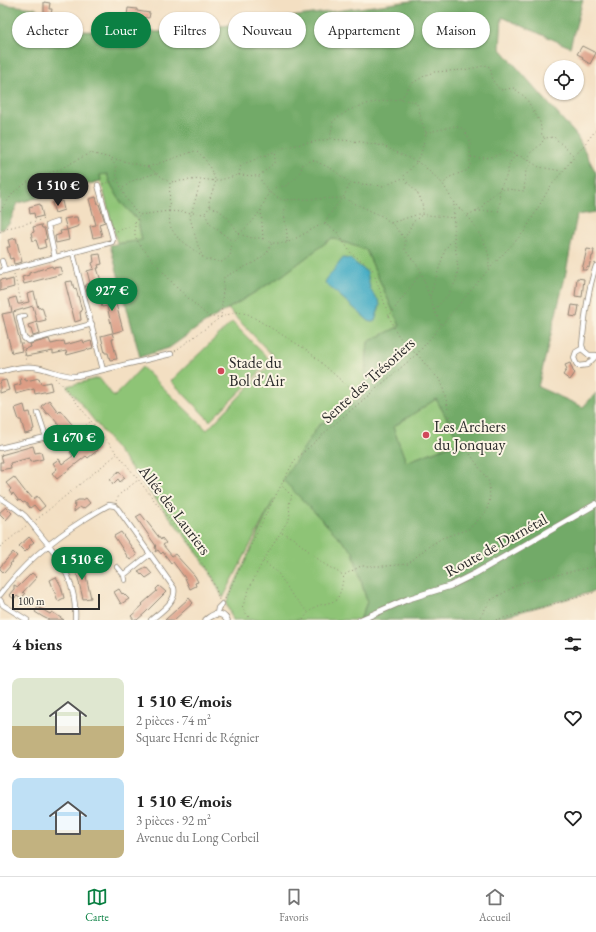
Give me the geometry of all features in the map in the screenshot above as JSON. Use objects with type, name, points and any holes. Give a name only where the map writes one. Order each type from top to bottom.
[{"type":"street","points":[[2,261],[2,272],[112,242],[112,233],[98,185]]},
{"type":"street","points":[[55,258],[48,224],[57,222]]},
{"type":"street","points":[[73,253],[103,370]]},
{"type":"street","points":[[596,266],[587,301],[583,348],[583,350],[589,355],[596,355]]},
{"type":"street","points":[[25,316],[19,317],[24,338],[28,341],[92,324]]},
{"type":"street","points":[[583,348],[576,352],[574,358],[578,366],[588,365],[596,355]]},
{"type":"street","points":[[0,372],[18,367],[27,367],[42,369],[68,376],[77,376],[172,354]]},
{"type":"street","points":[[38,414],[46,437],[50,442]]},
{"type":"street","points":[[0,448],[46,437]]},
{"type":"street","points":[[0,498],[25,516],[59,559],[69,578],[75,603],[75,620]]},
{"type":"street","name":"Route de Darnétal","points":[[360,620],[408,599],[450,586],[476,573],[596,504]]},
{"type":"street","points":[[0,595],[16,576],[48,545],[77,524],[110,505],[115,506],[118,509],[173,584],[175,592],[172,600],[151,620]]},
{"type":"street","points":[[124,575],[150,554]]},
{"type":"street","points":[[116,567],[124,575],[125,580]]},
{"type":"street","points":[[0,600],[3,605],[27,620]]},
{"type":"street","points":[[217,614],[218,608],[221,605]]},
{"type":"street","points":[[206,620],[217,614],[224,616],[227,620]]},
{"type":"path","points":[[400,99],[411,84],[426,75],[449,70],[464,70],[488,66],[491,70],[493,81],[500,90],[514,88],[526,98],[540,122],[542,136],[545,138]]},
{"type":"path","points":[[205,214],[210,224],[232,240],[237,240],[239,234],[252,222],[261,209],[269,192],[279,185],[284,187],[296,180],[301,172],[303,164],[313,160],[332,169],[350,183],[384,186],[403,178],[417,162],[421,154],[426,133],[416,102],[400,99],[370,103],[349,110],[333,121],[330,139]]},
{"type":"path","points":[[426,133],[454,126],[464,129],[470,141],[468,170],[450,177],[443,184]]},
{"type":"path","name":"Sente des Trésoriers","points":[[221,605],[294,461],[330,428],[417,354],[489,269],[524,232],[550,187],[596,130]]},
{"type":"path","points":[[545,138],[554,137],[574,156]]},
{"type":"path","points":[[529,161],[529,154],[540,146],[545,138]]},
{"type":"path","points":[[239,175],[241,165],[286,147],[330,139],[362,142],[383,146],[425,167],[443,184],[454,203],[472,221],[486,246],[489,257],[489,269]]},
{"type":"path","points":[[148,167],[195,151],[202,154],[216,181],[209,201],[210,207],[205,214]]},
{"type":"path","points":[[0,211],[14,192],[29,181],[60,169],[90,152],[148,167],[170,182],[201,179],[216,181],[239,175],[258,176],[274,163],[276,151]]},
{"type":"path","points":[[470,157],[482,159],[498,156],[505,151],[539,167],[563,171]]},
{"type":"path","points":[[467,216],[481,208],[489,198],[499,190],[506,177],[510,162],[516,155]]},
{"type":"path","points":[[109,157],[116,166],[115,173],[131,206],[139,215]]},
{"type":"path","points":[[499,190],[507,189],[524,191],[526,170],[533,163]]},
{"type":"path","points":[[122,188],[132,181],[156,172]]},
{"type":"path","points":[[258,176],[269,192],[282,200],[343,198],[384,217],[405,239]]},
{"type":"path","points":[[403,178],[417,192],[423,204],[423,214]]},
{"type":"path","points":[[201,179],[190,218],[199,249],[204,259]]},
{"type":"path","points":[[98,185],[118,180]]},
{"type":"path","points":[[170,182],[170,226],[176,236],[204,259],[222,262],[230,256],[232,240]]},
{"type":"path","points":[[210,207],[226,216],[239,234],[263,239],[272,243],[287,243],[324,224],[332,211],[343,198],[350,183]]},
{"type":"path","points":[[474,211],[492,211],[498,213],[500,202],[499,190]]},
{"type":"path","points":[[287,243],[284,212],[288,200]]},
{"type":"path","points":[[434,310],[448,295],[456,281],[458,269],[454,236],[454,203]]},
{"type":"path","points":[[261,209],[263,239]]},
{"type":"path","points":[[139,215],[169,211],[205,214]]},
{"type":"path","points":[[423,214],[413,222],[405,239],[405,250],[420,269],[429,298],[442,325]]},
{"type":"path","points":[[391,223],[409,216],[423,214],[454,218]]},
{"type":"path","points":[[112,233],[134,225],[139,215]]},
{"type":"path","points":[[0,232],[8,228],[44,219]]},
{"type":"path","points":[[135,222],[135,236],[139,244],[177,288],[209,317],[221,317],[236,312],[248,314],[306,350],[364,400]]},
{"type":"path","points":[[324,224],[337,232],[351,253],[372,268],[396,332],[407,347],[417,354],[441,381],[447,403],[449,418],[462,442],[489,482],[490,499],[486,512],[469,529],[442,538],[425,549],[408,564],[361,566],[344,575]]},
{"type":"path","points":[[429,298],[445,250],[454,236]]},
{"type":"path","points":[[172,354],[221,317],[224,277],[254,262],[267,253],[272,243]]},
{"type":"path","points":[[13,272],[23,309]]},
{"type":"path","points":[[389,316],[421,273]]},
{"type":"path","points":[[22,342],[27,363]]},
{"type":"path","name":"Allée des Lauriers","points":[[55,378],[117,453],[191,548],[210,577],[221,605]]},
{"type":"path","points":[[50,442],[72,438],[91,421]]},
{"type":"path","points":[[34,522],[117,453]]},
{"type":"path","points":[[115,503],[120,494],[138,480]]},
{"type":"path","points":[[251,620],[242,608],[250,587],[263,561],[290,517],[290,504],[292,496],[281,485]]},
{"type":"path","points":[[0,547],[28,525]]},
{"type":"path","points":[[281,533],[293,538],[324,564],[344,575]]},
{"type":"path","points":[[263,561],[278,573],[292,595],[308,612]]},
{"type":"path","points":[[478,620],[491,600],[521,583],[596,566]]},
{"type":"path","points":[[303,620],[308,612],[317,605],[328,604],[337,600],[344,575]]},
{"type":"path","points":[[496,620],[596,592]]},
{"type":"green space","points":[[419,0],[583,0],[570,47],[502,17],[500,48],[577,136],[596,173],[596,212],[577,215],[565,277],[538,387],[583,407],[596,393],[596,591],[490,620],[360,620],[367,602],[353,552],[283,480],[318,426],[363,397],[368,342],[400,326],[366,250],[332,238],[283,275],[203,324],[169,348],[140,357],[110,245],[142,240],[138,221],[121,202],[110,183],[107,174],[100,175],[101,181],[18,203],[9,224],[0,230],[0,4],[35,8],[41,12],[12,12],[12,48],[83,48],[83,31],[91,31],[91,48],[151,48],[151,32],[159,32],[159,48],[220,48],[220,26],[228,25],[228,48],[306,48],[306,15],[314,14],[314,48],[414,48],[414,12],[328,12]],"holes":[[[436,399],[460,442],[406,462],[393,427]]]},
{"type":"green space","points":[[100,174],[107,174],[110,183],[121,202],[138,221],[142,241],[117,243]]},
{"type":"green space","points":[[332,238],[366,250],[400,326],[368,342],[363,397],[318,426],[284,480],[353,552],[367,602],[360,620],[233,620],[226,603],[274,499],[223,598],[210,572],[194,548],[67,386],[99,378],[114,397],[142,367],[207,430],[264,371],[277,360],[228,309],[283,275]]},
{"type":"green space","name":"Stade du Bol d'Air","points":[[232,322],[271,361],[210,421],[171,381]]},
{"type":"green space","name":"Les Archers du Jonquay","points":[[436,399],[460,442],[406,462],[393,427]]},
{"type":"water","points":[[343,258],[350,259],[367,272],[370,288],[380,305],[375,321],[373,322],[370,322],[325,283]]},
{"type":"building","points":[[44,2],[50,3],[49,9],[52,9],[52,12],[44,12]]},
{"type":"building","points":[[128,8],[137,9],[137,11],[144,12],[128,12]]},
{"type":"building","points":[[582,46],[596,53],[590,64],[582,59],[583,57],[577,54]]},
{"type":"building","points":[[96,197],[105,222],[99,224],[102,236],[93,238],[90,226],[96,225],[89,199]]},
{"type":"building","points":[[62,201],[64,210],[55,213],[52,203]]},
{"type":"building","points":[[40,204],[43,216],[35,218],[34,213],[30,214],[29,207]]},
{"type":"building","points":[[77,217],[79,226],[67,230],[64,219]]},
{"type":"building","points":[[41,225],[42,228],[44,228],[47,239],[44,240],[46,247],[39,249],[36,240],[33,241],[31,233],[34,232],[33,227]]},
{"type":"building","points":[[67,230],[69,240],[56,243],[55,236],[61,234],[60,231]]},
{"type":"building","points":[[16,238],[22,262],[14,264],[13,258],[10,259],[7,247],[10,247],[8,240]]},
{"type":"building","points":[[587,249],[594,250],[593,256],[589,268],[587,267],[586,270],[582,270]]},
{"type":"building","points":[[100,254],[102,264],[98,265],[99,268],[97,268],[101,281],[95,282],[99,295],[91,297],[89,290],[87,291],[85,285],[90,283],[87,271],[94,269],[92,263],[94,262],[93,255]]},
{"type":"building","points":[[52,266],[53,268],[60,267],[62,274],[24,284],[22,277],[29,275],[29,273]]},
{"type":"building","points":[[577,278],[584,279],[582,297],[575,296]]},
{"type":"building","points":[[5,279],[6,281],[13,279],[14,287],[0,291],[0,280]]},
{"type":"building","points":[[72,281],[74,289],[76,288],[82,311],[80,312],[81,320],[75,322],[65,282]]},
{"type":"building","points":[[34,292],[38,308],[42,307],[46,320],[37,322],[33,306],[13,312],[22,351],[12,353],[2,314],[12,312],[9,299],[16,297],[18,304],[29,302],[27,294]]},
{"type":"building","points":[[109,292],[112,305],[116,304],[123,330],[113,333],[107,306],[102,307],[98,295]]},
{"type":"building","points":[[572,305],[579,306],[577,317],[570,316]]},
{"type":"building","points":[[37,322],[40,334],[33,336],[28,325]]},
{"type":"building","points":[[112,333],[117,359],[110,360],[108,353],[105,353],[101,336]]},
{"type":"building","points":[[49,339],[51,344],[64,341],[65,345],[83,340],[84,343],[91,341],[93,348],[67,355],[66,351],[53,354],[53,351],[26,356],[24,349],[31,347],[30,344]]},
{"type":"building","points":[[570,363],[575,373],[570,380],[563,375],[567,369],[565,365]]},
{"type":"building","points":[[25,378],[26,381],[39,378],[41,384],[50,382],[52,390],[35,394],[34,389],[16,394],[14,386],[21,384],[20,379]]},
{"type":"building","points":[[6,380],[9,390],[0,393],[0,383],[1,381]]},
{"type":"building","points":[[49,400],[58,412],[60,410],[75,428],[69,432],[67,430],[66,431],[49,413],[47,414],[41,406]]},
{"type":"building","points":[[24,405],[26,413],[30,412],[34,429],[32,430],[33,432],[25,434],[21,420],[19,420],[15,408]]},
{"type":"building","points":[[84,442],[88,447],[93,443],[98,450],[88,458],[86,456],[57,479],[52,473],[57,469],[53,463],[59,459],[62,464],[73,456],[70,452]]},
{"type":"building","points":[[33,446],[35,453],[41,452],[43,459],[30,462],[29,458],[10,463],[11,468],[0,470],[0,462],[3,462],[1,455]]},
{"type":"building","points":[[119,471],[125,478],[120,482],[118,479],[113,484],[110,479]]},
{"type":"building","points":[[14,477],[27,494],[28,493],[33,499],[37,496],[45,506],[39,511],[34,505],[30,508],[25,502],[23,503],[20,500],[19,501],[13,493],[12,495],[9,491],[11,489],[6,483]]},
{"type":"building","points":[[86,498],[90,503],[83,509],[80,507],[74,512],[75,502]]},
{"type":"building","points":[[6,507],[12,513],[6,520],[0,512]]},
{"type":"building","points":[[141,514],[161,540],[162,538],[166,543],[163,545],[172,556],[175,554],[195,576],[198,582],[195,583],[196,586],[190,589],[185,578],[173,562],[171,563],[163,552],[161,554],[158,550],[155,552],[156,546],[136,517]]},
{"type":"building","points":[[121,532],[137,555],[130,560],[114,536]]},
{"type":"building","points":[[29,537],[34,542],[25,552],[19,546]]},
{"type":"building","points":[[13,552],[17,556],[4,573],[0,567]]},
{"type":"building","points":[[78,560],[83,573],[85,572],[91,598],[83,599],[76,570],[71,563]]},
{"type":"building","points":[[146,567],[152,574],[146,578],[138,571]]},
{"type":"building","points":[[32,573],[37,577],[23,592],[25,594],[21,599],[17,596],[14,599],[9,595],[14,589],[14,585],[18,587]]},
{"type":"building","points":[[56,577],[61,586],[64,598],[58,601],[50,580]]},
{"type":"building","points":[[159,586],[166,592],[137,620],[134,620],[131,616],[157,591],[156,589]]},
{"type":"building","points":[[119,589],[122,594],[123,593],[129,599],[121,604],[114,592]]},
{"type":"building","points":[[189,598],[193,603],[174,620],[165,620]]},
{"type":"building","points":[[38,607],[50,614],[52,612],[64,620],[49,620],[43,617],[35,612]]},
{"type":"place","name":"Stade du Bol d'Air","points":[[221,371]]},
{"type":"place","name":"Les Archers du Jonquay","points":[[426,435]]}]
